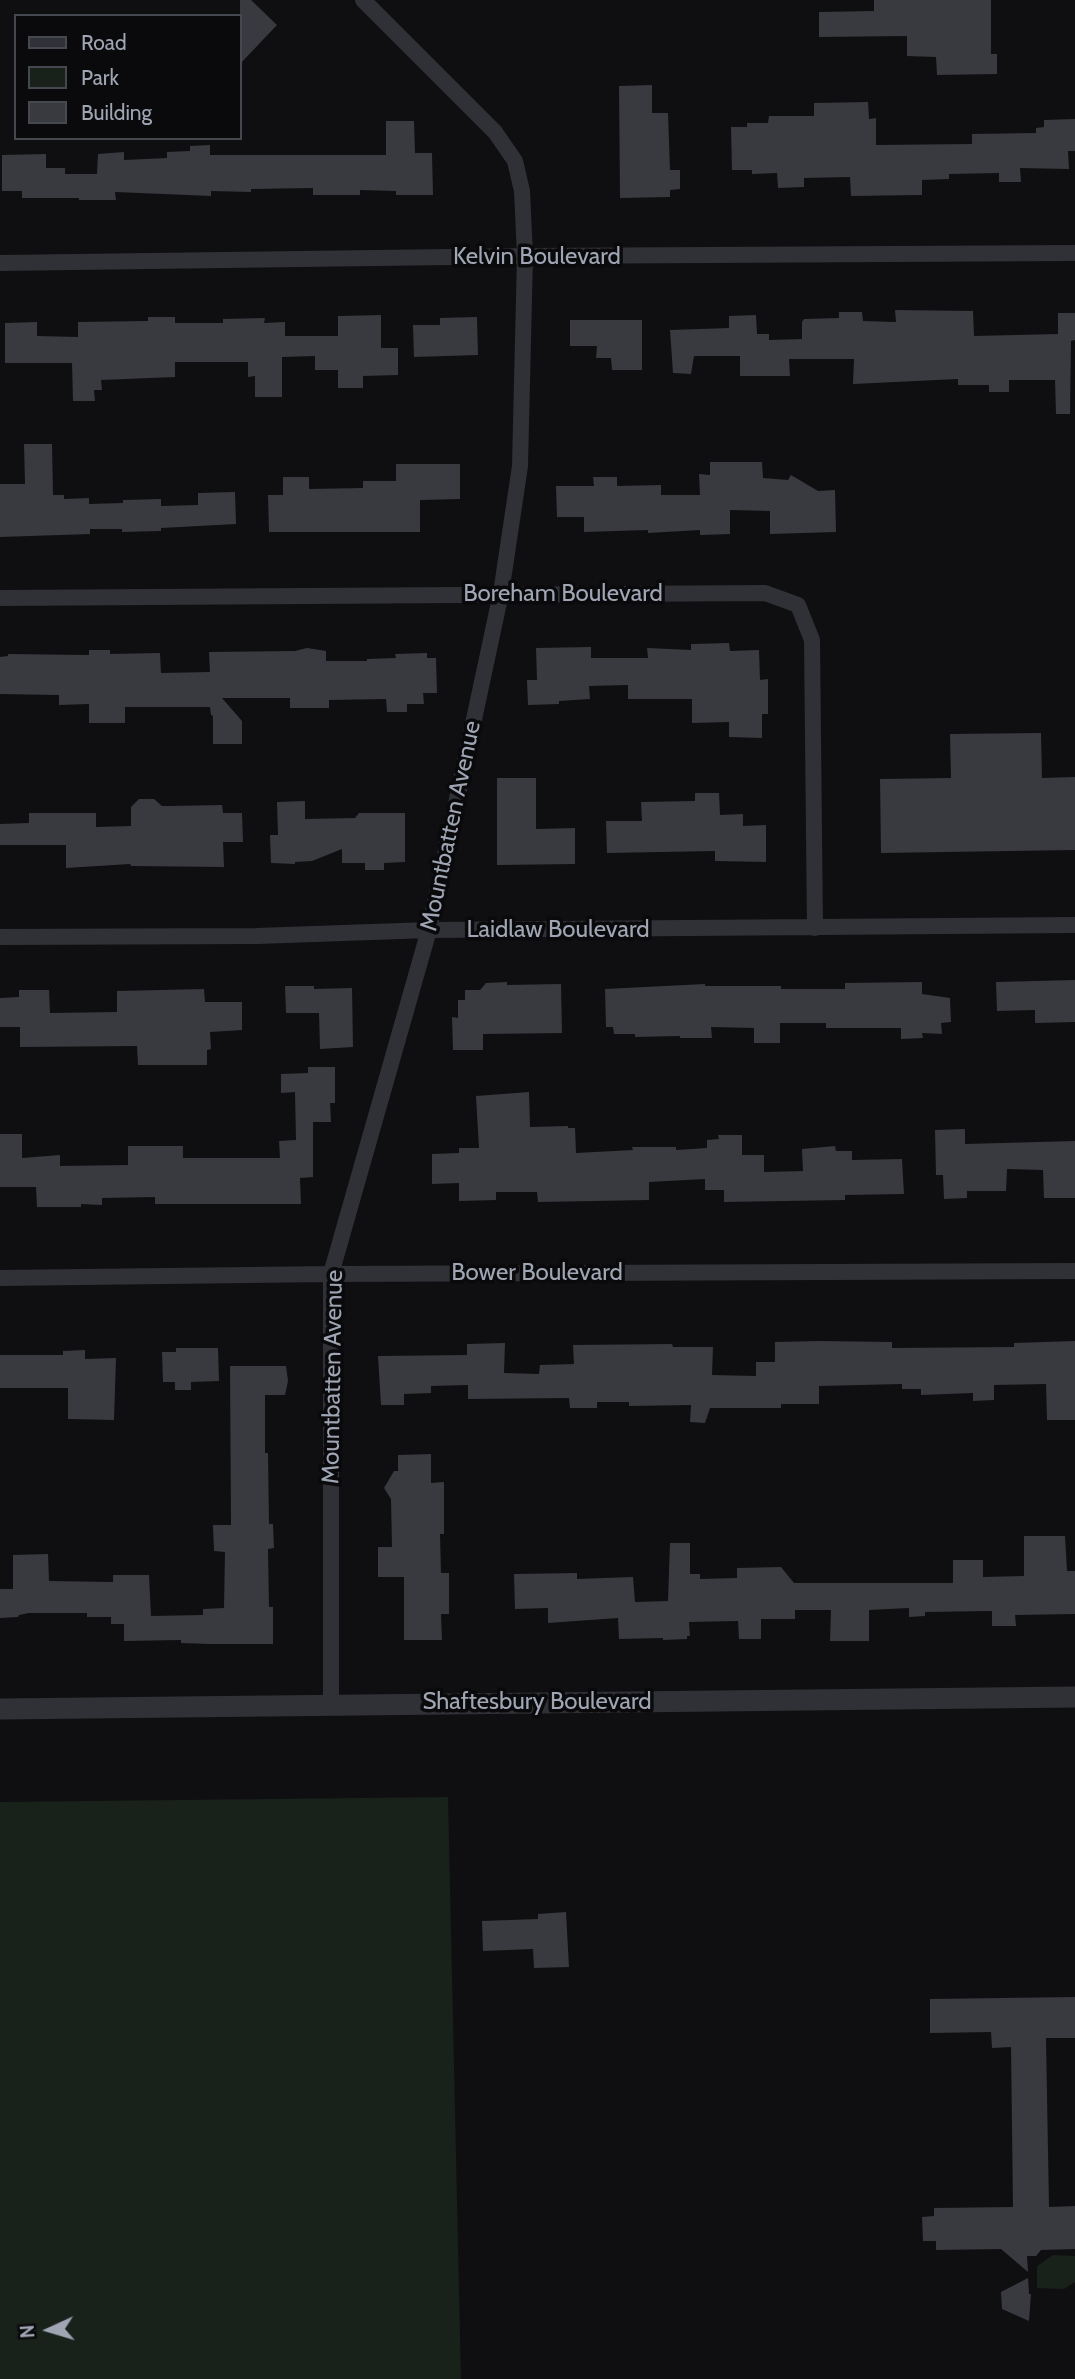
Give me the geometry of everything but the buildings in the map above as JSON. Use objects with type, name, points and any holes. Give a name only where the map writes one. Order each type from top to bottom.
[{"type":"street","name":"Mountbatten Avenue","points":[[331,1705],[331,1273],[429,930],[501,593],[520,466],[525,256],[522,191],[515,161],[495,132],[363,0]]},
{"type":"street","name":"Kelvin Boulevard","points":[[0,263],[525,256],[1075,253]]},
{"type":"street","name":"Boreham Boulevard","points":[[0,598],[765,593],[798,604],[812,640],[815,928]]},
{"type":"street","name":"Laidlaw Boulevard","points":[[0,937],[257,936],[429,930],[1075,925]]},
{"type":"street","name":"Bower Boulevard","points":[[0,1278],[331,1273],[1075,1271]]},
{"type":"street","name":"Shaftesbury Boulevard","points":[[0,1709],[1075,1697]]},
{"type":"green space","points":[[448,1797],[461,2379],[0,2379],[0,1802]]},
{"type":"green space","points":[[1053,2255],[1075,2256],[1075,2282],[1064,2289],[1037,2288],[1037,2266]]}]
